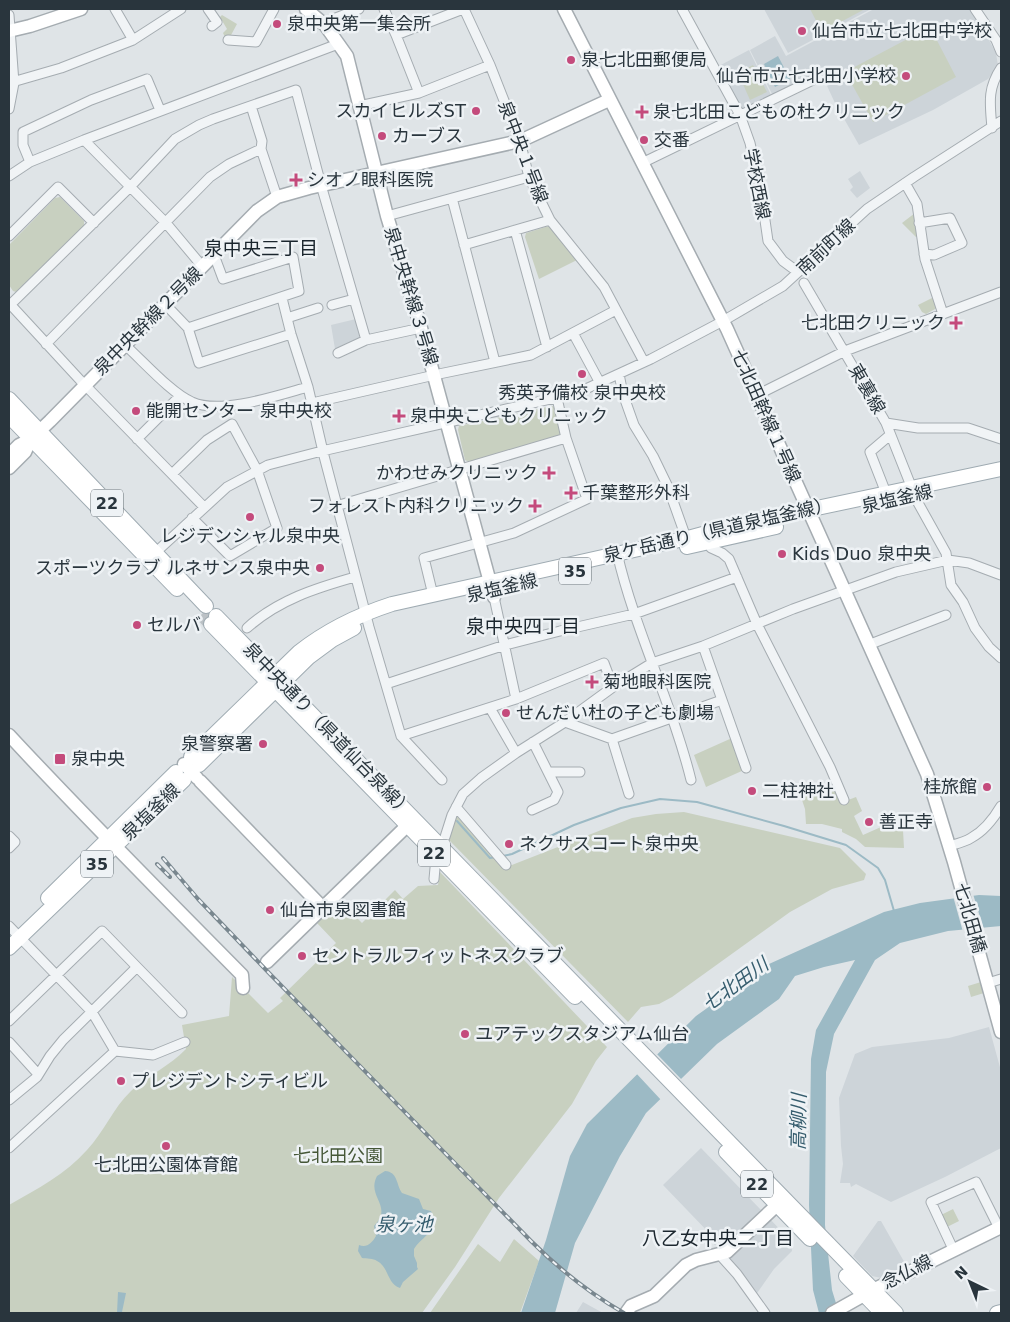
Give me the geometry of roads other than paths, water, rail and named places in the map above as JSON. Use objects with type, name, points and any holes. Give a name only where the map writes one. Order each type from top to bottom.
[{"type":"main road","name":"泉中央通り（県道仙台泉線）","points":[[9,399],[35,435],[714,1133]]},
{"type":"main road","name":"泉中央通り（県道仙台泉線）","points":[[9,416],[35,435],[155,553],[209,615]]},
{"type":"main road","name":"泉ケ岳通り（県道泉塩釜線）","points":[[690,542],[732,526],[811,514],[886,493],[914,494],[1001,469]]},
{"type":"main road","name":"泉塩釜線","points":[[189,770],[275,683],[332,640],[367,618],[492,590],[618,557],[690,542],[709,542],[811,514],[1001,476]]},
{"type":"main road","name":"35","points":[[367,618],[392,604],[433,595],[492,590]]},
{"type":"main road","name":"35","points":[[12,936],[189,770]]},
{"type":"main road","name":"22","points":[[714,1133],[777,1205],[804,1226]]},
{"type":"main road","name":"22","points":[[714,1133],[868,1292],[896,1313]]},
{"type":"main road","name":"22","points":[[868,1292],[882,1313]]},
{"type":"main road","points":[[997,1313],[1001,1312]]},
{"type":"street","points":[[9,30],[30,26],[80,9]]},
{"type":"street","points":[[115,9],[133,40]]},
{"type":"street","points":[[11,83],[69,65],[133,40],[181,9]]},
{"type":"street","points":[[208,9],[217,22],[212,26]]},
{"type":"street","points":[[228,40],[256,42],[274,9]]},
{"type":"street","name":"泉中央幹線３号線","points":[[306,9],[322,23],[347,56],[387,216],[421,328],[492,590]]},
{"type":"street","points":[[322,23],[359,9]]},
{"type":"street","points":[[384,9],[419,93]]},
{"type":"street","points":[[396,34],[463,9]]},
{"type":"street","name":"泉中央１号線","points":[[463,9],[490,65],[520,141],[529,177],[550,220],[604,287],[644,362]]},
{"type":"street","name":"七北田幹線１号線","points":[[564,9],[723,321],[757,395],[927,774],[954,862]]},
{"type":"street","name":"学校西線","points":[[682,9],[740,115],[750,143],[762,193],[768,241],[783,261],[798,272]]},
{"type":"street","points":[[975,9],[996,40],[1001,52]]},
{"type":"street","points":[[9,15],[11,83],[9,109]]},
{"type":"street","points":[[9,176],[30,162],[84,140],[338,44]]},
{"type":"street","points":[[359,106],[419,93],[490,65]]},
{"type":"street","points":[[992,128],[989,101],[991,85],[1001,68]]},
{"type":"street","points":[[642,164],[817,78]]},
{"type":"street","points":[[30,162],[23,145],[23,132],[111,92],[147,79],[160,110]]},
{"type":"street","points":[[204,507],[84,385],[9,304],[130,188],[175,140],[199,125],[296,90],[321,185],[366,340]]},
{"type":"street","name":"泉中央幹線２号線","points":[[35,435],[214,254],[258,211],[277,197],[321,185],[520,141],[609,100]]},
{"type":"street","points":[[251,106],[262,141],[261,149],[277,197]]},
{"type":"street","name":"南前町線","points":[[155,553],[227,487],[257,470],[282,461],[322,451],[578,393],[644,362],[723,321],[783,286],[867,209],[1001,122]]},
{"type":"street","points":[[84,140],[166,223],[202,266]]},
{"type":"street","points":[[46,344],[210,177],[229,164],[261,149]]},
{"type":"street","points":[[387,216],[529,177]]},
{"type":"street","points":[[905,183],[916,204],[924,254],[944,314]]},
{"type":"street","points":[[9,236],[58,187],[94,223]]},
{"type":"street","points":[[452,198],[495,362]]},
{"type":"street","points":[[920,223],[950,218],[962,243],[934,256],[924,254]]},
{"type":"street","points":[[464,244],[550,220]]},
{"type":"street","points":[[515,230],[547,348]]},
{"type":"street","points":[[188,328],[299,291],[293,258],[223,279],[214,254]]},
{"type":"street","name":"東裏線","points":[[804,283],[886,423],[914,494],[946,553],[951,585],[963,602],[975,628],[989,647],[1001,658]]},
{"type":"street","points":[[757,395],[845,351],[1001,292]]},
{"type":"street","points":[[282,298],[312,402],[336,506],[401,736],[442,780]]},
{"type":"street","points":[[332,305],[354,298]]},
{"type":"street","points":[[165,304],[188,328],[200,363],[291,334]]},
{"type":"street","points":[[287,318],[318,308]]},
{"type":"street","points":[[312,402],[531,355],[616,310]]},
{"type":"street","points":[[338,353],[366,340],[421,328]]},
{"type":"street","points":[[573,333],[600,383]]},
{"type":"street","points":[[125,344],[180,396],[192,403],[202,405],[240,405],[308,387]]},
{"type":"street","points":[[619,374],[622,394],[634,425],[657,464],[690,542]]},
{"type":"street","points":[[137,438],[180,396]]},
{"type":"street","points":[[433,595],[424,558],[514,533],[588,499],[566,438],[557,398]]},
{"type":"street","points":[[886,423],[918,428],[968,428],[1001,439]]},
{"type":"street","points":[[172,474],[207,440],[232,424],[257,470],[278,528],[230,556],[192,518]]},
{"type":"street","points":[[9,455],[19,445],[35,435]]},
{"type":"street","points":[[9,468],[25,452],[35,435]]},
{"type":"street","points":[[886,493],[870,452],[890,435]]},
{"type":"street","points":[[336,506],[566,438]]},
{"type":"street","points":[[709,542],[711,548],[722,552],[729,559],[757,624],[830,767],[844,800]]},
{"type":"street","points":[[618,557],[634,614],[672,718],[691,780]]},
{"type":"street","points":[[445,837],[463,794],[481,778],[565,722],[613,687],[652,663],[703,646],[896,572],[948,560],[969,563],[1001,575]]},
{"type":"street","points":[[247,628],[257,619],[296,596],[319,587],[356,577]]},
{"type":"street","points":[[386,684],[506,645],[634,614],[737,577]]},
{"type":"street","points":[[492,590],[506,645],[516,699]]},
{"type":"street","points":[[868,645],[946,615]]},
{"type":"street","points":[[703,646],[746,768]]},
{"type":"street","points":[[401,736],[516,699],[604,663],[613,687]]},
{"type":"street","points":[[565,722],[612,739],[722,700]]},
{"type":"street","points":[[490,708],[516,753]]},
{"type":"street","points":[[9,735],[242,975],[243,988]]},
{"type":"street","points":[[612,739],[629,794]]},
{"type":"street","points":[[532,810],[554,800],[558,792],[533,742]]},
{"type":"street","points":[[189,770],[323,908]]},
{"type":"street","points":[[548,772],[580,772]]},
{"type":"street","points":[[949,846],[971,839],[994,818],[1001,806]]},
{"type":"street","points":[[456,807],[505,863]]},
{"type":"street","points":[[267,962],[412,822]]},
{"type":"street","points":[[9,836],[15,842],[9,848]]},
{"type":"street","name":"七北田橋","points":[[954,862],[987,978]]},
{"type":"street","points":[[434,880],[435,868]]},
{"type":"street","points":[[9,1021],[102,931],[182,1013]]},
{"type":"street","points":[[12,936],[92,1012],[115,1051]]},
{"type":"street","points":[[9,1100],[38,1074],[63,1040],[138,967]]},
{"type":"street","points":[[1001,980],[987,978],[1001,1032]]},
{"type":"street","points":[[9,1042],[38,1074]]},
{"type":"street","points":[[10,1145],[115,1051],[153,1056],[184,1042]]},
{"type":"street","points":[[953,1249],[931,1202],[976,1182],[1000,1227]]},
{"type":"street","points":[[626,1313],[631,1306],[654,1296],[686,1265],[696,1260],[727,1252],[777,1205]]},
{"type":"street","name":"念仏線","points":[[837,1310],[868,1292],[1000,1227]]},
{"type":"street","points":[[719,1254],[737,1274],[765,1313]]},
{"type":"water","points":[[778,56],[790,79],[775,87],[764,64]]},
{"type":"water","points":[[979,895],[1001,896],[1001,926],[948,931],[900,943],[875,960],[834,1034],[826,1072],[825,1225],[832,1290],[839,1313],[819,1313],[813,1290],[809,1205],[811,1059],[816,1030],[855,960],[795,976],[779,999],[717,1044],[646,1113],[620,1156],[575,1243],[555,1313],[521,1313],[546,1240],[570,1156],[587,1124],[696,1016],[769,964],[884,912],[920,903]]},
{"type":"water","name":"泉ヶ池","points":[[385,1171],[395,1176],[402,1193],[419,1199],[423,1209],[431,1211],[434,1218],[430,1232],[414,1249],[418,1269],[403,1282],[400,1288],[393,1283],[381,1264],[374,1259],[362,1258],[358,1251],[359,1245],[369,1244],[376,1236],[374,1226],[379,1219],[381,1207],[375,1190],[375,1183],[377,1176]]},
{"type":"water","points":[[118,1292],[126,1293],[122,1312],[117,1313]]},
{"type":"waterway","points":[[503,856],[512,854],[574,825],[621,808],[660,799],[697,802],[846,845],[878,868],[885,880],[894,911]]},
{"type":"waterway","points":[[457,821],[490,858],[496,857]]},
{"type":"tunnel","points":[[202,614],[211,624]]},
{"type":"railway","points":[[163,858],[198,899],[268,972],[531,1241],[575,1280],[624,1313]]},
{"type":"railway","points":[[157,864],[170,877]]},
{"type":"place","name":"泉中央第一集会所","points":[[277,24]]},
{"type":"place","name":"仙台市立七北田中学校","points":[[802,31]]},
{"type":"place","name":"泉七北田郵便局","points":[[571,60]]},
{"type":"place","name":"仙台市立七北田小学校","points":[[906,76]]},
{"type":"place","name":"スカイヒルズST","points":[[476,111]]},
{"type":"place","name":"泉七北田こどもの杜クリニック","points":[[642,112]]},
{"type":"place","name":"カーブス","points":[[382,136]]},
{"type":"place","name":"交番","points":[[644,140]]},
{"type":"place","name":"シオノ眼科医院","points":[[296,180]]},
{"type":"place","name":"七北田クリニック","points":[[956,323]]},
{"type":"place","name":"秀英予備校 泉中央校","points":[[582,374]]},
{"type":"place","name":"能開センター 泉中央校","points":[[136,411]]},
{"type":"place","name":"泉中央こどもクリニック","points":[[399,416]]},
{"type":"place","name":"かわせみクリニック","points":[[549,473]]},
{"type":"place","name":"千葉整形外科","points":[[571,493]]},
{"type":"place","name":"フォレスト内科クリニック","points":[[535,506]]},
{"type":"place","name":"レジデンシャル泉中央","points":[[250,517]]},
{"type":"place","name":"Kids Duo 泉中央","points":[[782,554]]},
{"type":"place","name":"スポーツクラブ ルネサンス泉中央","points":[[320,568]]},
{"type":"place","name":"セルバ","points":[[137,625]]},
{"type":"place","name":"菊地眼科医院","points":[[592,682]]},
{"type":"place","name":"せんだい杜の子ども劇場","points":[[506,713]]},
{"type":"place","name":"泉警察署","points":[[263,744]]},
{"type":"place","name":"泉中央","points":[[60,759]]},
{"type":"place","name":"桂旅館","points":[[987,787]]},
{"type":"place","name":"二柱神社","points":[[752,791]]},
{"type":"place","name":"善正寺","points":[[869,822]]},
{"type":"place","name":"ネクサスコート泉中央","points":[[509,844]]},
{"type":"place","name":"仙台市泉図書館","points":[[270,910]]},
{"type":"place","name":"セントラルフィットネスクラブ","points":[[302,956]]},
{"type":"place","name":"ユアテックスタジアム仙台","points":[[465,1034]]},
{"type":"place","name":"プレジデントシティビル","points":[[121,1081]]},
{"type":"place","name":"七北田公園体育館","points":[[166,1146]]},
{"type":"district","name":"泉中央三丁目","points":[[261,248]]},
{"type":"district","name":"泉中央四丁目","points":[[523,626]]},
{"type":"district","name":"八乙女中央二丁目","points":[[718,1238]]},
{"type":"water label","name":"七北田川","points":[[735,984]]},
{"type":"water label","name":"高柳川","points":[[798,1122]]},
{"type":"park label","name":"七北田公園","points":[[338,1156]]}]
